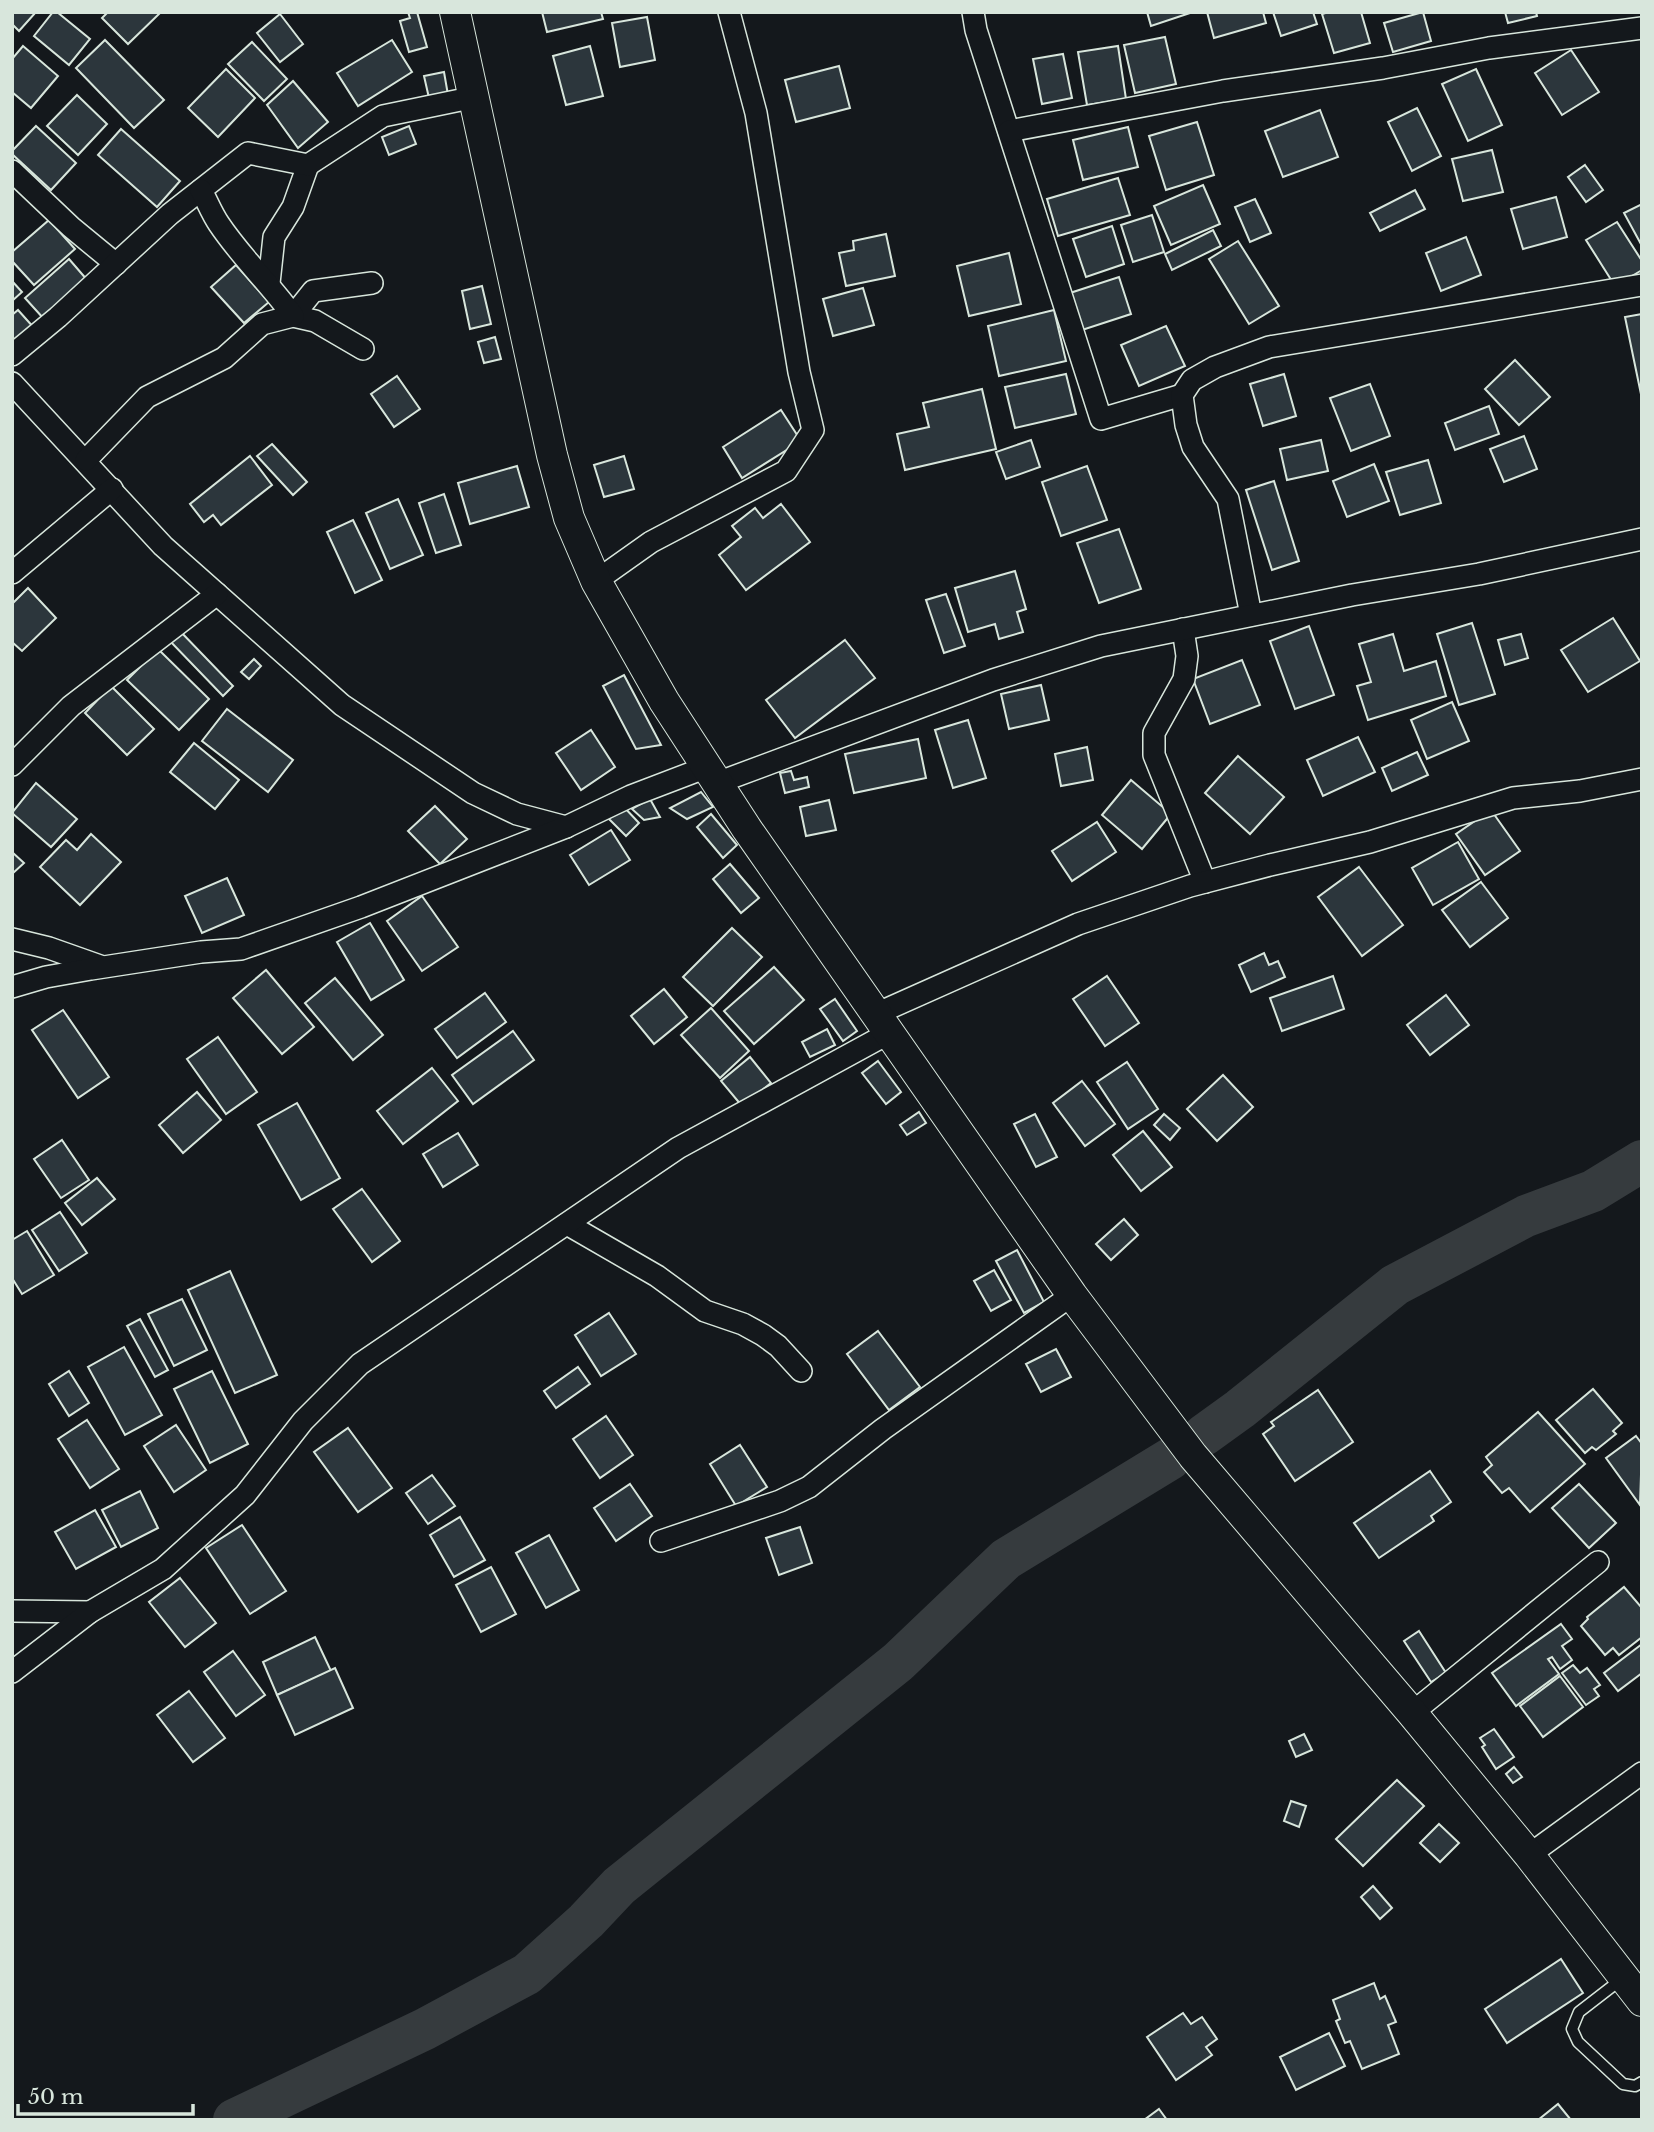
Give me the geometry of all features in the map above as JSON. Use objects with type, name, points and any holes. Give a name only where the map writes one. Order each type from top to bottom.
[{"type":"street","points":[[455,12],[552,455],[569,518],[596,581],[664,701],[882,1023],[1072,1295],[1194,1456],[1529,1855],[1642,2001]]},
{"type":"street","points":[[596,581],[651,542],[786,471],[813,430],[799,372],[756,113],[729,12]]},
{"type":"street","points":[[973,12],[976,30],[1101,419],[1182,395],[1192,380],[1215,367],[1269,347],[1642,285]]},
{"type":"street","points":[[1009,131],[1223,91],[1383,68],[1489,48],[1642,28]]},
{"type":"street","points":[[268,283],[274,237],[293,206],[308,165],[383,116],[475,97]]},
{"type":"street","points":[[12,355],[170,214],[248,153],[308,165]]},
{"type":"street","points":[[12,171],[71,227],[116,264]]},
{"type":"street","points":[[201,190],[219,223],[293,316]]},
{"type":"street","points":[[293,316],[313,291],[372,283]]},
{"type":"street","points":[[86,460],[147,397],[224,358],[262,324],[293,316],[315,321],[363,349]]},
{"type":"street","points":[[12,383],[163,545],[342,705],[473,793],[516,814],[566,827]]},
{"type":"street","points":[[1182,395],[1186,425],[1193,447],[1228,499],[1251,615]]},
{"type":"street","points":[[12,573],[112,489]]},
{"type":"street","points":[[12,987],[46,977],[102,967],[242,948],[360,907],[566,827],[631,796],[712,775],[1101,646],[1352,595],[1479,575],[1642,539]]},
{"type":"street","points":[[12,765],[71,706],[217,594]]},
{"type":"street","points":[[1183,629],[1186,656],[1184,679],[1154,733],[1154,755],[1205,882]]},
{"type":"street","points":[[12,1672],[90,1612],[163,1569],[245,1495],[303,1421],[360,1364],[678,1148],[882,1023],[1078,923],[1205,882],[1370,842],[1513,798],[1580,791],[1642,779]]},
{"type":"street","points":[[12,939],[49,948],[102,967]]},
{"type":"street","points":[[567,1224],[657,1276],[705,1311],[743,1324],[763,1335],[778,1346],[801,1371]]},
{"type":"street","points":[[660,1541],[780,1501],[809,1487],[883,1429],[1072,1295]]},
{"type":"street","points":[[1412,1713],[1598,1562]]},
{"type":"street","points":[[12,1611],[90,1612]]},
{"type":"street","points":[[1529,1855],[1642,1773]]},
{"type":"lane","points":[[1623,1978],[1579,2012],[1573,2029],[1578,2042],[1623,2084],[1635,2086],[1642,2082]]},
{"type":"building","points":[[12,12],[36,12],[19,31],[12,24]]},
{"type":"building","points":[[53,12],[57,12],[90,39],[69,65],[34,36]]},
{"type":"building","points":[[108,12],[161,12],[128,44],[102,18]]},
{"type":"building","points":[[408,12],[417,12],[427,47],[409,52],[400,21],[410,18]]},
{"type":"building","points":[[542,12],[601,12],[603,19],[547,32]]},
{"type":"building","points":[[1147,12],[1193,12],[1151,26]]},
{"type":"building","points":[[1207,12],[1263,12],[1266,23],[1214,38]]},
{"type":"building","points":[[1273,12],[1313,12],[1317,24],[1281,36]]},
{"type":"building","points":[[1361,12],[1370,43],[1334,53],[1322,14]]},
{"type":"building","points":[[1423,12],[1431,41],[1393,52],[1384,23]]},
{"type":"building","points":[[1505,12],[1536,12],[1537,16],[1508,23]]},
{"type":"building","points":[[280,14],[303,44],[280,62],[257,33]]},
{"type":"building","points":[[647,17],[655,60],[620,67],[612,23]]},
{"type":"building","points":[[1165,37],[1176,84],[1135,93],[1124,45]]},
{"type":"building","points":[[105,40],[164,100],[134,128],[76,68]]},
{"type":"building","points":[[392,40],[412,72],[358,106],[337,73]]},
{"type":"building","points":[[252,42],[287,79],[264,101],[228,64]]},
{"type":"building","points":[[23,46],[58,76],[31,108],[12,92],[12,59]]},
{"type":"building","points":[[590,46],[603,96],[566,105],[553,56]]},
{"type":"building","points":[[1118,46],[1126,99],[1087,105],[1078,52]]},
{"type":"building","points":[[1571,50],[1599,92],[1562,115],[1535,73]]},
{"type":"building","points":[[1063,54],[1072,98],[1042,104],[1033,59]]},
{"type":"building","points":[[839,66],[850,108],[796,122],[785,80]]},
{"type":"building","points":[[226,69],[255,98],[218,137],[188,108]]},
{"type":"building","points":[[1476,69],[1502,125],[1468,141],[1442,84]]},
{"type":"building","points":[[444,72],[448,95],[429,98],[424,76]]},
{"type":"building","points":[[293,81],[328,122],[298,148],[267,105]]},
{"type":"building","points":[[77,95],[107,124],[78,155],[47,126]]},
{"type":"building","points":[[1417,108],[1441,156],[1412,171],[1388,122]]},
{"type":"building","points":[[1320,110],[1338,157],[1283,177],[1265,131]]},
{"type":"building","points":[[1197,122],[1214,175],[1166,190],[1149,136]]},
{"type":"building","points":[[36,126],[76,163],[51,190],[12,154]]},
{"type":"building","points":[[409,126],[416,144],[389,155],[382,137]]},
{"type":"building","points":[[1128,127],[1138,167],[1083,180],[1073,140]]},
{"type":"building","points":[[121,129],[180,181],[157,207],[98,155]]},
{"type":"building","points":[[1492,150],[1503,192],[1463,201],[1452,159]]},
{"type":"building","points":[[1585,165],[1603,190],[1586,202],[1568,177]]},
{"type":"building","points":[[1118,178],[1130,215],[1058,236],[1047,199]]},
{"type":"building","points":[[1203,185],[1220,224],[1171,245],[1154,206]]},
{"type":"building","points":[[1415,190],[1425,209],[1380,231],[1370,213]]},
{"type":"building","points":[[1556,197],[1567,237],[1523,249],[1511,209]]},
{"type":"building","points":[[1255,199],[1271,233],[1250,242],[1235,207]]},
{"type":"building","points":[[1642,204],[1642,246],[1624,213]]},
{"type":"building","points":[[1152,215],[1164,252],[1133,262],[1121,225]]},
{"type":"building","points":[[49,220],[75,249],[34,285],[12,261],[12,252]]},
{"type":"building","points":[[1617,222],[1642,261],[1642,270],[1615,286],[1586,240]]},
{"type":"building","points":[[1112,226],[1124,264],[1086,277],[1073,239]]},
{"type":"building","points":[[1213,230],[1221,246],[1172,270],[1165,254]]},
{"type":"building","points":[[886,234],[895,276],[846,286],[839,253],[854,250],[853,241]]},
{"type":"building","points":[[1466,237],[1481,275],[1441,291],[1426,253]]},
{"type":"building","points":[[1238,241],[1279,306],[1249,324],[1209,259]]},
{"type":"building","points":[[1009,253],[1021,304],[969,316],[957,266]]},
{"type":"building","points":[[69,259],[88,281],[44,319],[25,298]]},
{"type":"building","points":[[236,265],[269,302],[244,323],[211,287]]},
{"type":"building","points":[[1119,277],[1131,314],[1079,331],[1067,294]]},
{"type":"building","points":[[12,281],[22,292],[12,301]]},
{"type":"building","points":[[482,286],[491,324],[470,329],[462,291]]},
{"type":"building","points":[[863,288],[874,325],[833,336],[823,299]]},
{"type":"building","points":[[18,310],[35,329],[12,349],[12,315]]},
{"type":"building","points":[[1054,310],[1066,361],[999,376],[988,326]]},
{"type":"building","points":[[1642,314],[1642,399],[1625,317]]},
{"type":"building","points":[[1166,326],[1185,366],[1139,386],[1121,345]]},
{"type":"building","points":[[495,337],[501,359],[484,363],[478,342]]},
{"type":"building","points":[[1515,360],[1550,397],[1519,425],[1485,389]]},
{"type":"building","points":[[1066,374],[1076,414],[1015,428],[1005,387]]},
{"type":"building","points":[[1284,374],[1296,416],[1263,426],[1250,384]]},
{"type":"building","points":[[397,376],[420,409],[394,427],[371,394]]},
{"type":"building","points":[[1370,384],[1390,436],[1351,451],[1330,398]]},
{"type":"building","points":[[982,389],[996,449],[905,470],[897,434],[929,427],[923,403]]},
{"type":"building","points":[[1489,406],[1499,434],[1455,450],[1445,423]]},
{"type":"building","points":[[781,410],[801,441],[742,478],[723,447]]},
{"type":"building","points":[[1524,436],[1537,469],[1504,482],[1490,449]]},
{"type":"building","points":[[1031,440],[1040,467],[1006,479],[996,452]]},
{"type":"building","points":[[1321,440],[1328,471],[1287,480],[1280,449]]},
{"type":"building","points":[[272,444],[307,482],[293,495],[257,456]]},
{"type":"building","points":[[250,456],[272,485],[221,525],[213,515],[204,522],[190,504]]},
{"type":"building","points":[[624,456],[634,489],[604,497],[594,465]]},
{"type":"building","points":[[1428,460],[1441,503],[1400,515],[1386,472]]},
{"type":"building","points":[[1374,464],[1389,501],[1347,517],[1333,481]]},
{"type":"building","points":[[517,466],[529,507],[470,524],[458,483]]},
{"type":"building","points":[[1087,466],[1107,520],[1061,536],[1042,482]]},
{"type":"building","points":[[1274,481],[1299,561],[1272,570],[1246,490]]},
{"type":"building","points":[[444,494],[461,545],[436,553],[419,503]]},
{"type":"building","points":[[398,499],[423,555],[390,569],[366,513]]},
{"type":"building","points":[[781,504],[810,542],[746,590],[719,555],[741,537],[732,526],[755,508],[763,518]]},
{"type":"building","points":[[353,520],[382,580],[355,593],[327,532]]},
{"type":"building","points":[[1119,529],[1141,589],[1099,603],[1077,543]]},
{"type":"building","points":[[1015,571],[1026,609],[1017,612],[1023,632],[999,639],[995,624],[968,632],[955,588]]},
{"type":"building","points":[[28,588],[56,618],[22,651],[12,642],[12,604]]},
{"type":"building","points":[[946,594],[965,646],[944,653],[926,600]]},
{"type":"building","points":[[1613,618],[1640,661],[1588,692],[1561,650]]},
{"type":"building","points":[[1472,623],[1495,694],[1459,705],[1437,634]]},
{"type":"building","points":[[1309,626],[1334,695],[1295,709],[1270,641]]},
{"type":"building","points":[[178,629],[233,686],[223,696],[168,639]]},
{"type":"building","points":[[1393,634],[1404,671],[1436,661],[1446,696],[1368,720],[1357,686],[1371,682],[1359,644]]},
{"type":"building","points":[[1521,634],[1528,658],[1505,665],[1498,640]]},
{"type":"building","points":[[845,640],[875,678],[795,738],[766,700]]},
{"type":"building","points":[[158,649],[209,699],[179,730],[127,680]]},
{"type":"building","points":[[254,659],[261,666],[249,679],[241,672]]},
{"type":"building","points":[[1242,660],[1260,705],[1210,724],[1193,679]]},
{"type":"building","points":[[624,675],[661,745],[636,749],[603,686]]},
{"type":"building","points":[[1041,685],[1049,720],[1009,729],[1001,694]]},
{"type":"building","points":[[111,686],[154,729],[127,755],[85,713]]},
{"type":"building","points":[[1452,702],[1469,741],[1427,759],[1411,720]]},
{"type":"building","points":[[227,709],[293,760],[268,792],[202,741]]},
{"type":"building","points":[[968,720],[986,778],[953,788],[935,730]]},
{"type":"building","points":[[591,730],[615,767],[581,790],[556,753]]},
{"type":"building","points":[[1358,737],[1375,772],[1323,796],[1307,760]]},
{"type":"building","points":[[918,739],[926,778],[854,793],[845,754]]},
{"type":"building","points":[[194,743],[239,780],[215,809],[170,772]]},
{"type":"building","points":[[1087,747],[1093,780],[1061,786],[1055,754]]},
{"type":"building","points":[[1417,752],[1428,775],[1392,791],[1382,768]]},
{"type":"building","points":[[1238,756],[1284,797],[1250,834],[1205,793]]},
{"type":"building","points":[[791,771],[794,780],[807,777],[809,787],[785,793],[780,773]]},
{"type":"building","points":[[1131,780],[1171,814],[1142,849],[1102,815]]},
{"type":"building","points":[[36,783],[77,819],[51,847],[12,813]]},
{"type":"building","points":[[701,792],[713,807],[687,819],[670,808]]},
{"type":"building","points":[[650,799],[660,817],[644,820],[632,809]]},
{"type":"building","points":[[829,800],[836,830],[806,836],[800,807]]},
{"type":"building","points":[[435,806],[467,839],[440,864],[408,831]]},
{"type":"building","points":[[623,806],[639,823],[626,836],[609,819]]},
{"type":"building","points":[[1491,810],[1520,851],[1485,875],[1456,834]]},
{"type":"building","points":[[711,814],[737,845],[723,858],[697,827]]},
{"type":"building","points":[[1097,822],[1116,852],[1072,881],[1052,851]]},
{"type":"building","points":[[611,830],[630,860],[589,885],[570,855]]},
{"type":"building","points":[[91,834],[121,862],[80,905],[40,867],[66,840],[77,850]]},
{"type":"building","points":[[1458,842],[1479,879],[1433,905],[1412,868]]},
{"type":"building","points":[[12,852],[24,863],[12,874]]},
{"type":"building","points":[[730,864],[759,898],[741,913],[713,879]]},
{"type":"building","points":[[1359,867],[1403,925],[1362,956],[1318,897]]},
{"type":"building","points":[[227,878],[244,915],[202,933],[185,896]]},
{"type":"building","points":[[1481,882],[1508,918],[1470,947],[1442,910]]},
{"type":"building","points":[[422,896],[458,947],[422,971],[387,921]]},
{"type":"building","points":[[370,923],[404,980],[371,1000],[337,942]]},
{"type":"building","points":[[732,928],[762,957],[713,1006],[683,977]]},
{"type":"building","points":[[1264,953],[1269,965],[1278,961],[1285,977],[1251,992],[1239,965]]},
{"type":"building","points":[[774,967],[804,1000],[754,1044],[724,1011]]},
{"type":"building","points":[[266,970],[314,1027],[282,1054],[233,998]]},
{"type":"building","points":[[1107,976],[1139,1023],[1105,1046],[1073,999]]},
{"type":"building","points":[[1333,976],[1344,1009],[1282,1031],[1270,998]]},
{"type":"building","points":[[335,978],[383,1035],[353,1060],[305,1003]]},
{"type":"building","points":[[664,989],[687,1017],[654,1044],[631,1016]]},
{"type":"building","points":[[485,993],[506,1022],[457,1058],[435,1029]]},
{"type":"building","points":[[1446,995],[1469,1025],[1430,1055],[1407,1025]]},
{"type":"building","points":[[835,999],[857,1031],[843,1041],[820,1009]]},
{"type":"building","points":[[711,1008],[749,1051],[720,1078],[681,1035]]},
{"type":"building","points":[[63,1010],[109,1077],[78,1098],[32,1030]]},
{"type":"building","points":[[827,1029],[835,1045],[810,1057],[802,1042]]},
{"type":"building","points":[[513,1031],[534,1060],[473,1104],[452,1075]]},
{"type":"building","points":[[218,1037],[257,1092],[226,1114],[187,1059]]},
{"type":"building","points":[[750,1057],[771,1083],[742,1106],[721,1081]]},
{"type":"building","points":[[878,1061],[901,1092],[886,1104],[862,1073]]},
{"type":"building","points":[[1127,1062],[1158,1109],[1128,1129],[1097,1082]]},
{"type":"building","points":[[432,1068],[458,1101],[403,1144],[377,1111]]},
{"type":"building","points":[[1223,1075],[1253,1107],[1217,1141],[1187,1109]]},
{"type":"building","points":[[1082,1081],[1115,1124],[1085,1146],[1053,1103]]},
{"type":"building","points":[[197,1092],[221,1120],[183,1153],[159,1125]]},
{"type":"building","points":[[297,1103],[340,1178],[301,1200],[258,1125]]},
{"type":"building","points":[[919,1112],[926,1123],[907,1135],[900,1125]]},
{"type":"building","points":[[1035,1114],[1057,1157],[1036,1167],[1014,1124]]},
{"type":"building","points":[[1164,1114],[1180,1128],[1170,1140],[1154,1125]]},
{"type":"building","points":[[1143,1131],[1172,1167],[1141,1191],[1113,1155]]},
{"type":"building","points":[[458,1133],[478,1165],[443,1187],[423,1154]]},
{"type":"building","points":[[62,1140],[89,1180],[61,1198],[34,1159]]},
{"type":"building","points":[[97,1178],[115,1199],[82,1225],[65,1203]]},
{"type":"building","points":[[362,1189],[400,1241],[372,1262],[333,1209]]},
{"type":"building","points":[[60,1212],[87,1253],[59,1271],[32,1230]]},
{"type":"building","points":[[1124,1219],[1138,1235],[1111,1260],[1096,1244]]},
{"type":"building","points":[[27,1231],[54,1275],[22,1294],[12,1278],[12,1240]]},
{"type":"building","points":[[1017,1250],[1044,1302],[1024,1313],[996,1261]]},
{"type":"building","points":[[994,1270],[1011,1300],[991,1311],[974,1281]]},
{"type":"building","points":[[230,1271],[277,1375],[235,1393],[188,1290]]},
{"type":"building","points":[[182,1299],[207,1350],[174,1366],[148,1314]]},
{"type":"building","points":[[609,1313],[636,1354],[601,1376],[575,1335]]},
{"type":"building","points":[[140,1319],[168,1370],[155,1377],[127,1326]]},
{"type":"building","points":[[878,1331],[920,1387],[889,1410],[847,1354]]},
{"type":"building","points":[[124,1347],[162,1415],[125,1435],[88,1367]]},
{"type":"building","points":[[1056,1349],[1071,1377],[1041,1392],[1026,1364]]},
{"type":"building","points":[[578,1367],[590,1384],[556,1408],[544,1391]]},
{"type":"building","points":[[69,1371],[89,1403],[69,1416],[49,1384]]},
{"type":"building","points":[[212,1371],[248,1444],[210,1463],[174,1389]]},
{"type":"building","points":[[1593,1389],[1622,1423],[1613,1431],[1616,1434],[1596,1450],[1592,1447],[1585,1453],[1556,1420]]},
{"type":"building","points":[[1318,1390],[1353,1442],[1295,1481],[1263,1434],[1274,1426],[1271,1422]]},
{"type":"building","points":[[1538,1412],[1585,1464],[1530,1512],[1509,1488],[1502,1493],[1484,1472],[1492,1465],[1486,1457]]},
{"type":"building","points":[[606,1416],[633,1455],[600,1478],[573,1439]]},
{"type":"building","points":[[87,1420],[119,1469],[90,1488],[58,1439]]},
{"type":"building","points":[[176,1425],[206,1470],[174,1492],[144,1446]]},
{"type":"building","points":[[348,1428],[392,1488],[358,1512],[314,1452]]},
{"type":"building","points":[[1636,1436],[1642,1444],[1640,1505],[1606,1458]]},
{"type":"building","points":[[740,1445],[767,1487],[736,1506],[710,1464]]},
{"type":"building","points":[[1430,1471],[1451,1502],[1431,1516],[1434,1521],[1379,1558],[1354,1523]]},
{"type":"building","points":[[432,1475],[455,1506],[428,1524],[406,1493]]},
{"type":"building","points":[[630,1484],[652,1516],[616,1541],[594,1508]]},
{"type":"building","points":[[1579,1484],[1616,1523],[1589,1548],[1552,1508]]},
{"type":"building","points":[[140,1491],[158,1528],[121,1547],[102,1510]]},
{"type":"building","points":[[95,1510],[116,1547],[76,1569],[55,1532]]},
{"type":"building","points":[[460,1517],[485,1560],[454,1577],[430,1535]]},
{"type":"building","points":[[242,1525],[286,1591],[250,1614],[206,1548]]},
{"type":"building","points":[[800,1527],[812,1563],[779,1575],[766,1538]]},
{"type":"building","points":[[549,1535],[579,1590],[546,1608],[516,1553]]},
{"type":"building","points":[[491,1567],[516,1614],[481,1632],[456,1585]]},
{"type":"building","points":[[180,1578],[216,1623],[185,1647],[149,1602]]},
{"type":"building","points":[[1624,1587],[1642,1608],[1642,1637],[1619,1655],[1613,1648],[1605,1655],[1581,1626],[1587,1617]]},
{"type":"building","points":[[1561,1624],[1572,1639],[1562,1646],[1572,1660],[1560,1669],[1552,1657],[1548,1659],[1559,1674],[1516,1706],[1492,1673]]},
{"type":"building","points":[[1419,1631],[1446,1673],[1431,1682],[1404,1641]]},
{"type":"building","points":[[315,1637],[331,1671],[277,1695],[263,1662]]},
{"type":"building","points":[[1642,1644],[1642,1673],[1618,1691],[1604,1673]]},
{"type":"building","points":[[233,1651],[265,1695],[236,1716],[204,1672]]},
{"type":"building","points":[[1573,1665],[1580,1673],[1587,1668],[1600,1685],[1594,1689],[1599,1696],[1586,1705],[1562,1673]]},
{"type":"building","points":[[335,1668],[353,1708],[295,1735],[277,1695]]},
{"type":"building","points":[[1560,1676],[1583,1707],[1543,1737],[1520,1706]]},
{"type":"building","points":[[189,1691],[225,1738],[193,1762],[157,1715]]},
{"type":"building","points":[[1494,1729],[1514,1757],[1496,1769],[1482,1747],[1485,1745],[1480,1738]]},
{"type":"building","points":[[1304,1734],[1312,1750],[1296,1757],[1289,1741]]},
{"type":"building","points":[[1514,1767],[1522,1777],[1513,1783],[1506,1774]]},
{"type":"building","points":[[1397,1780],[1424,1806],[1363,1866],[1336,1839]]},
{"type":"building","points":[[1291,1801],[1306,1806],[1299,1827],[1284,1821]]},
{"type":"building","points":[[1439,1824],[1459,1843],[1440,1862],[1420,1843]]},
{"type":"building","points":[[1373,1886],[1392,1908],[1380,1919],[1361,1897]]},
{"type":"building","points":[[1561,1959],[1583,1993],[1507,2043],[1485,2009]]},
{"type":"building","points":[[1374,1983],[1380,1999],[1385,1996],[1396,2022],[1388,2025],[1399,2054],[1362,2069],[1350,2041],[1345,2043],[1336,2021],[1340,2019],[1333,2000]]},
{"type":"building","points":[[1183,2013],[1191,2024],[1202,2017],[1217,2039],[1206,2047],[1212,2055],[1176,2080],[1147,2037]]},
{"type":"building","points":[[1329,2033],[1345,2066],[1296,2090],[1280,2057]]},
{"type":"building","points":[[1558,2104],[1571,2120],[1538,2120]]},
{"type":"building","points":[[1159,2109],[1167,2120],[1144,2120]]},
{"type":"waterway","points":[[1204,1435],[1395,1285],[1526,1216],[1593,1191],[1642,1161]]},
{"type":"waterway","points":[[234,2120],[425,2029],[527,1974],[586,1921],[619,1886],[898,1662],[1006,1559],[1170,1459]]}]
